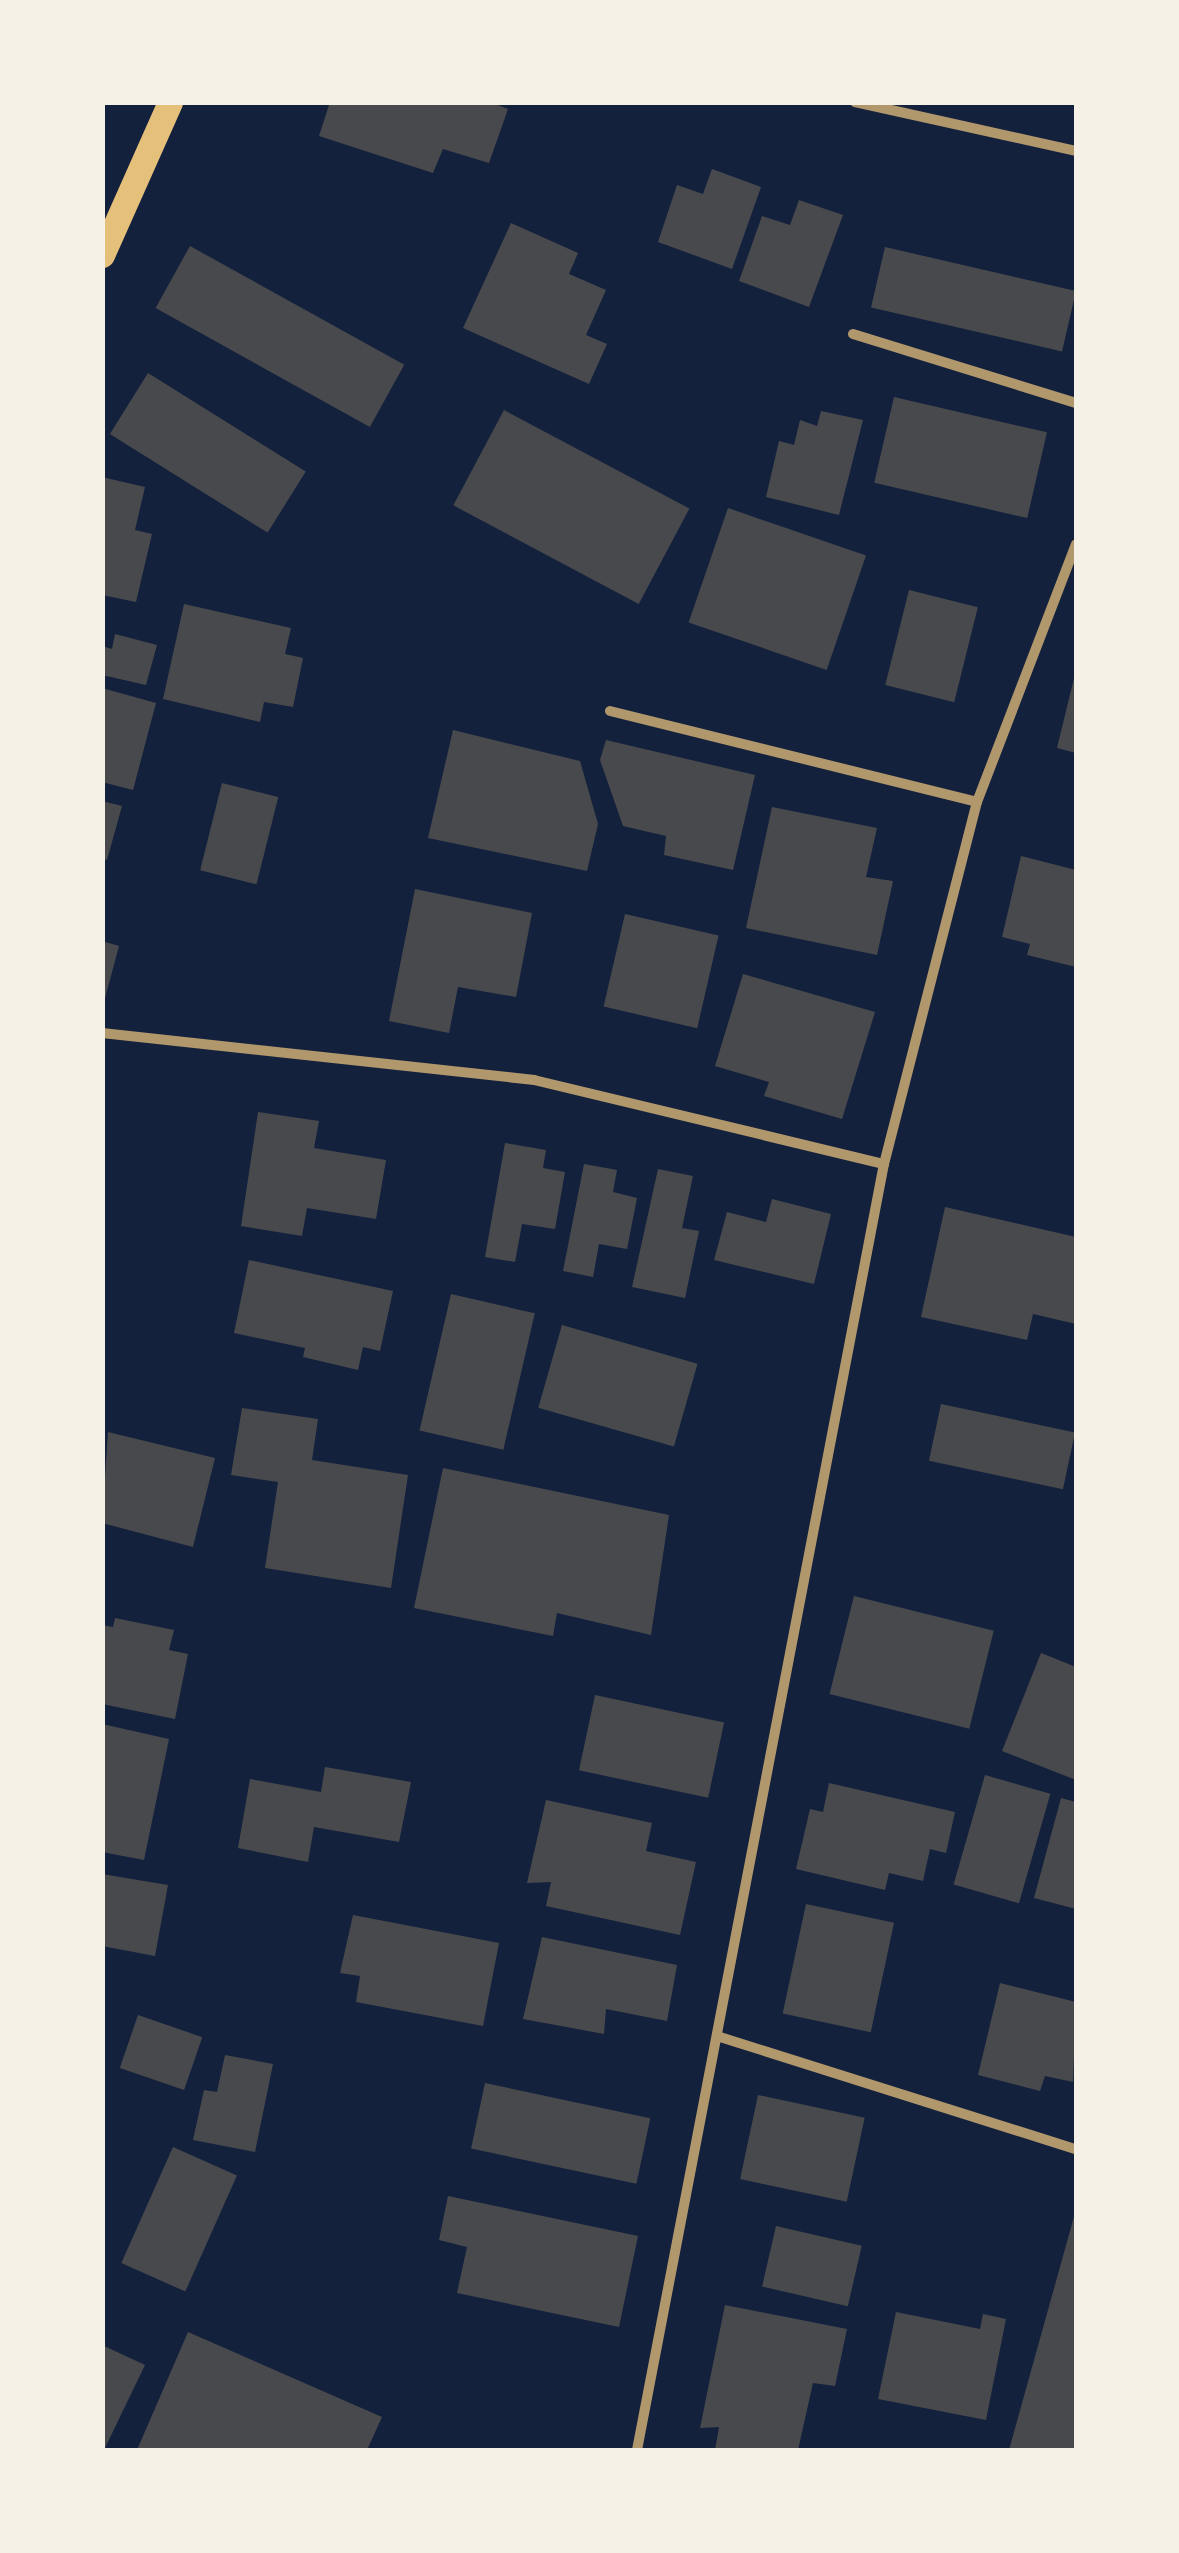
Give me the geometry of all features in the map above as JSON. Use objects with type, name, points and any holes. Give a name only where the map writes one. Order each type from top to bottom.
[{"type":"main road","points":[[102,255],[170,102]]},
{"type":"street","points":[[855,102],[1076,152]]},
{"type":"street","points":[[852,334],[1076,403]]},
{"type":"street","points":[[637,2450],[720,2037],[884,1164],[977,802],[1076,544]]},
{"type":"street","points":[[610,710],[977,802]]},
{"type":"street","points":[[102,1033],[534,1080],[884,1164]]},
{"type":"street","points":[[720,2037],[1076,2148]]},
{"type":"building","points":[[330,102],[490,102],[508,109],[489,163],[443,149],[433,173],[319,136]]},
{"type":"building","points":[[712,169],[761,187],[732,269],[658,242],[677,185],[703,194]]},
{"type":"building","points":[[799,200],[843,215],[809,307],[739,281],[762,216],[790,225]]},
{"type":"building","points":[[511,223],[578,253],[569,274],[606,290],[586,335],[607,344],[589,384],[463,328]]},
{"type":"building","points":[[190,246],[404,365],[370,427],[156,308]]},
{"type":"building","points":[[885,247],[1076,291],[1062,352],[871,307]]},
{"type":"building","points":[[148,373],[306,472],[268,533],[110,434]]},
{"type":"building","points":[[894,397],[1047,432],[1027,518],[874,483]]},
{"type":"building","points":[[504,410],[689,509],[639,604],[453,505]]},
{"type":"building","points":[[821,411],[863,420],[839,515],[766,497],[779,441],[794,445],[800,420],[817,426]]},
{"type":"building","points":[[102,477],[145,487],[135,530],[152,534],[136,602],[102,595]]},
{"type":"building","points":[[728,508],[866,556],[827,670],[689,622]]},
{"type":"building","points":[[909,590],[978,607],[954,702],[885,685]]},
{"type":"building","points":[[184,604],[291,628],[285,654],[303,658],[293,707],[264,702],[260,722],[163,699]]},
{"type":"building","points":[[115,634],[157,645],[146,685],[102,675],[102,646],[112,649]]},
{"type":"building","points":[[1076,674],[1076,753],[1057,748]]},
{"type":"building","points":[[102,688],[156,703],[133,790],[102,782]]},
{"type":"building","points":[[453,730],[580,761],[598,824],[587,871],[428,838]]},
{"type":"building","points":[[606,740],[755,775],[733,870],[664,855],[666,836],[623,826],[600,760]]},
{"type":"building","points":[[222,783],[278,797],[257,884],[200,870]]},
{"type":"building","points":[[102,801],[122,806],[107,860],[102,859]]},
{"type":"building","points":[[772,807],[877,828],[866,877],[893,881],[877,955],[746,928]]},
{"type":"building","points":[[1021,856],[1076,870],[1076,967],[1027,955],[1030,944],[1002,937]]},
{"type":"building","points":[[415,889],[532,913],[516,997],[458,987],[449,1033],[389,1021]]},
{"type":"building","points":[[625,914],[719,936],[697,1028],[604,1007]]},
{"type":"building","points":[[102,941],[119,946],[104,1002],[102,1002]]},
{"type":"building","points":[[743,974],[875,1012],[842,1119],[764,1096],[769,1082],[715,1066]]},
{"type":"building","points":[[258,1112],[319,1121],[314,1148],[386,1160],[376,1219],[307,1208],[302,1236],[241,1226]]},
{"type":"building","points":[[505,1143],[546,1150],[543,1168],[565,1172],[555,1229],[522,1224],[515,1262],[485,1257]]},
{"type":"building","points":[[584,1164],[617,1170],[613,1192],[637,1198],[627,1249],[599,1244],[593,1277],[563,1271]]},
{"type":"building","points":[[658,1169],[693,1176],[682,1228],[699,1231],[685,1298],[632,1287]]},
{"type":"building","points":[[772,1199],[831,1214],[814,1284],[714,1260],[727,1212],[766,1222]]},
{"type":"building","points":[[945,1207],[1076,1237],[1076,1324],[1033,1314],[1027,1340],[921,1317]]},
{"type":"building","points":[[249,1260],[393,1291],[380,1351],[363,1347],[358,1370],[303,1357],[305,1348],[234,1333]]},
{"type":"building","points":[[451,1294],[535,1313],[503,1450],[420,1430]]},
{"type":"building","points":[[562,1325],[698,1364],[674,1447],[538,1408]]},
{"type":"building","points":[[941,1404],[1075,1432],[1063,1489],[929,1461]]},
{"type":"building","points":[[242,1408],[318,1419],[312,1460],[408,1475],[391,1588],[265,1568],[278,1482],[231,1475]]},
{"type":"building","points":[[108,1432],[215,1458],[193,1547],[102,1523]]},
{"type":"building","points":[[443,1468],[669,1515],[651,1635],[557,1613],[553,1636],[414,1608]]},
{"type":"building","points":[[854,1596],[994,1631],[969,1729],[830,1694]]},
{"type":"building","points":[[115,1618],[174,1630],[169,1650],[188,1654],[175,1719],[102,1704],[102,1625],[113,1627]]},
{"type":"building","points":[[1041,1653],[1076,1667],[1076,1780],[1002,1751]]},
{"type":"building","points":[[595,1695],[724,1722],[708,1798],[579,1770]]},
{"type":"building","points":[[102,1724],[169,1739],[144,1860],[102,1852]]},
{"type":"building","points":[[325,1767],[411,1782],[399,1842],[314,1827],[308,1862],[238,1848],[250,1779],[321,1792]]},
{"type":"building","points":[[985,1775],[1050,1794],[1019,1903],[954,1885]]},
{"type":"building","points":[[829,1783],[955,1812],[946,1853],[930,1849],[923,1881],[889,1873],[885,1890],[796,1869],[810,1809],[823,1812]]},
{"type":"building","points":[[1061,1798],[1076,1802],[1076,1909],[1034,1898]]},
{"type":"building","points":[[546,1800],[652,1823],[646,1851],[696,1862],[680,1935],[546,1906],[551,1882],[527,1883]]},
{"type":"building","points":[[102,1874],[168,1885],[155,1956],[102,1946]]},
{"type":"building","points":[[806,1904],[894,1923],[871,2032],[783,2014]]},
{"type":"building","points":[[353,1915],[499,1943],[483,2026],[356,2002],[360,1976],[340,1973]]},
{"type":"building","points":[[542,1937],[677,1965],[667,2021],[606,2009],[604,2034],[523,2019]]},
{"type":"building","points":[[1000,1983],[1076,2002],[1073,2082],[1045,2076],[1040,2091],[978,2075]]},
{"type":"building","points":[[138,2015],[202,2037],[184,2090],[120,2068]]},
{"type":"building","points":[[225,2055],[273,2064],[255,2152],[193,2140],[204,2090],[217,2092]]},
{"type":"building","points":[[485,2083],[650,2118],[636,2184],[471,2149]]},
{"type":"building","points":[[758,2095],[865,2118],[847,2202],[740,2179]]},
{"type":"building","points":[[173,2147],[237,2175],[185,2291],[121,2263]]},
{"type":"building","points":[[448,2196],[638,2236],[619,2327],[457,2293],[467,2247],[439,2240]]},
{"type":"building","points":[[1075,2213],[1076,2450],[1009,2450]]},
{"type":"building","points":[[776,2226],[862,2246],[848,2306],[762,2286]]},
{"type":"building","points":[[725,2305],[847,2329],[835,2386],[813,2383],[798,2450],[715,2450],[719,2427],[700,2428]]},
{"type":"building","points":[[896,2312],[980,2329],[983,2314],[1006,2319],[986,2420],[878,2399]]},
{"type":"building","points":[[188,2332],[382,2417],[367,2450],[137,2450]]},
{"type":"building","points":[[102,2345],[145,2365],[104,2450],[102,2450]]}]
